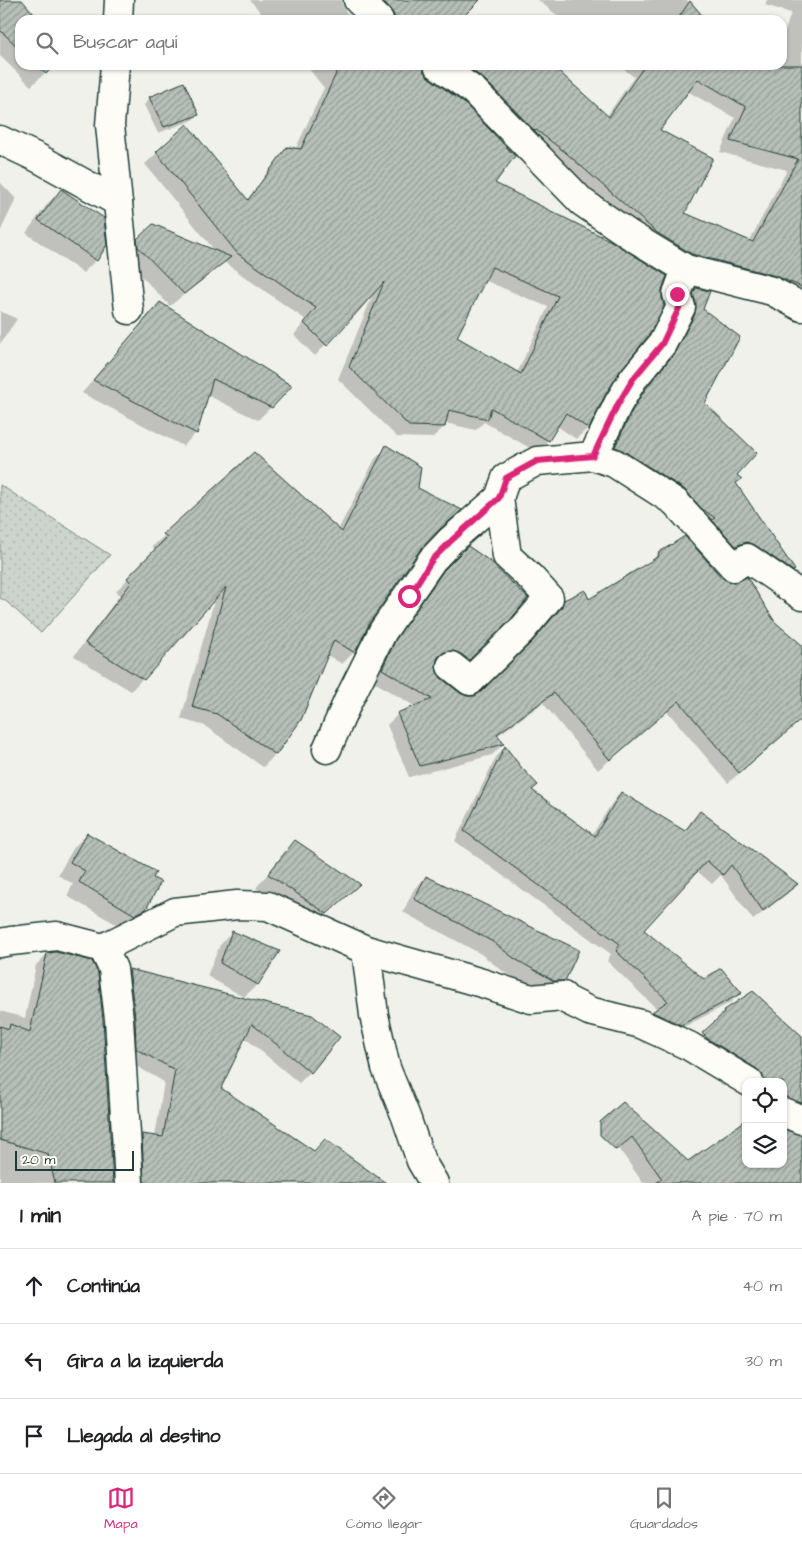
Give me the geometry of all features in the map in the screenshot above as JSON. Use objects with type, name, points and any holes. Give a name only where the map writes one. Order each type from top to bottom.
[{"type":"street","points":[[118,15],[119,0]]},
{"type":"street","points":[[358,0],[374,15]]},
{"type":"street","points":[[115,70],[110,125],[129,310]]},
{"type":"street","points":[[445,70],[474,91],[582,202],[630,235],[686,269],[772,291],[802,307]]},
{"type":"street","points":[[0,140],[38,158],[118,202]]},
{"type":"street","points":[[593,456],[618,404],[633,379],[666,337],[680,306],[677,294],[686,269]]},
{"type":"street","points":[[451,666],[470,681],[521,632],[549,598],[507,556],[499,498],[506,478],[537,461],[593,456],[614,463],[675,502],[734,566],[747,558],[802,596]]},
{"type":"street","points":[[327,749],[348,701],[383,631],[432,560],[499,498]]},
{"type":"street","points":[[0,943],[57,936],[104,948],[175,912],[237,904],[268,906],[366,950],[482,982],[531,999],[563,996],[563,998],[589,1011],[641,1024],[688,1046],[742,1078]]},
{"type":"street","points":[[104,948],[113,969],[119,1019],[129,1183]]},
{"type":"street","points":[[366,950],[374,1015],[386,1068],[421,1161],[434,1183]]},
{"type":"street","points":[[787,1114],[802,1120]]},
{"type":"shaded area","points":[[0,485],[110,555],[41,633],[7,602],[0,598]]},
{"type":"building","points":[[0,0],[22,0],[35,15],[15,15],[15,44],[0,30]]},
{"type":"building","points":[[381,0],[480,0],[465,15],[394,15]]},
{"type":"building","points":[[690,1],[702,15],[680,15]]},
{"type":"building","points":[[787,65],[802,65],[802,287],[776,276],[692,254],[656,232],[565,152],[535,131],[485,80],[472,70],[557,70],[609,117],[642,70],[787,70]],"holes":[[[698,79],[746,107],[730,141],[798,159],[753,242],[685,213],[713,158],[660,130]]]},
{"type":"building","points":[[42,70],[50,70],[46,74]]},
{"type":"building","points":[[338,70],[424,70],[428,77],[464,103],[515,156],[495,183],[611,241],[667,276],[662,289],[664,306],[649,335],[620,371],[604,397],[589,429],[566,413],[549,441],[491,408],[488,419],[449,410],[445,427],[409,426],[349,367],[384,282],[327,346],[304,323],[316,308],[237,253],[156,152],[187,124],[248,200],[287,147],[301,149]],"holes":[[[492,267],[558,296],[521,374],[457,337]]]},
{"type":"building","points":[[184,82],[199,115],[164,127],[149,97]]},
{"type":"building","points":[[61,189],[104,218],[107,245],[97,261],[38,220]]},
{"type":"building","points":[[153,224],[231,257],[184,294],[138,247],[137,239]]},
{"type":"building","points":[[696,288],[710,291],[703,309],[740,337],[705,403],[757,453],[737,475],[742,479],[736,483],[795,570],[793,571],[755,545],[746,542],[736,546],[712,520],[715,518],[701,508],[684,489],[615,447],[632,411],[646,388],[674,354],[695,314],[696,303],[693,294]]},
{"type":"building","points":[[160,302],[292,386],[272,408],[213,379],[197,434],[93,380]]},
{"type":"building","points":[[386,445],[421,467],[418,488],[462,510],[419,551],[370,622],[355,653],[334,640],[301,720],[276,755],[217,714],[192,707],[226,587],[144,680],[85,643],[131,583],[127,578],[167,537],[163,534],[254,452],[342,532]]},
{"type":"building","points":[[685,536],[722,578],[736,582],[747,577],[775,622],[802,645],[802,719],[739,773],[679,701],[610,760],[554,693],[497,734],[504,744],[420,766],[397,713],[432,699],[382,669],[396,639],[444,570],[468,546],[494,564],[528,598],[510,620],[469,660],[453,651],[445,652],[438,657],[436,664],[437,672],[441,678],[460,693],[475,696],[532,642],[561,608],[564,600],[585,590],[589,599],[659,556],[658,553]]},
{"type":"building","points":[[505,746],[538,785],[532,790],[595,836],[621,792],[685,831],[700,811],[798,884],[763,911],[731,865],[723,875],[707,861],[644,930],[704,979],[721,968],[742,993],[681,1025],[652,1012],[668,1001],[616,951],[620,944],[464,831]]},
{"type":"building","points":[[87,833],[156,872],[153,878],[161,882],[146,909],[135,915],[79,882],[85,871],[70,862]]},
{"type":"building","points":[[295,840],[360,884],[327,914],[268,874]]},
{"type":"building","points":[[426,876],[579,950],[565,981],[554,981],[515,959],[493,942],[414,899]]},
{"type":"building","points":[[232,931],[280,951],[258,985],[220,963]]},
{"type":"building","points":[[56,952],[92,961],[98,973],[103,1020],[113,1183],[55,1183],[48,1154],[0,1140],[0,1026],[9,1029],[10,1024],[30,1032],[47,953]]},
{"type":"building","points":[[129,969],[312,1015],[340,1037],[311,1073],[252,1024],[221,1088],[314,1151],[325,1139],[386,1183],[144,1183],[142,1134],[163,1137],[175,1070],[136,1049],[135,1017]]},
{"type":"building","points":[[753,991],[802,1036],[802,1103],[787,1098],[787,1078],[764,1078],[757,1069],[708,1039],[702,1033],[724,1013],[723,1011]]},
{"type":"building","points":[[623,1102],[688,1161],[742,1123],[742,1168],[787,1168],[787,1130],[802,1135],[802,1183],[656,1183],[662,1179],[632,1137],[616,1150],[600,1135],[600,1122]]},
{"type":"route","points":[[409,596],[432,560],[499,498],[506,478],[537,461],[593,456],[618,404],[633,379],[662,344],[680,306],[677,294]]}]
